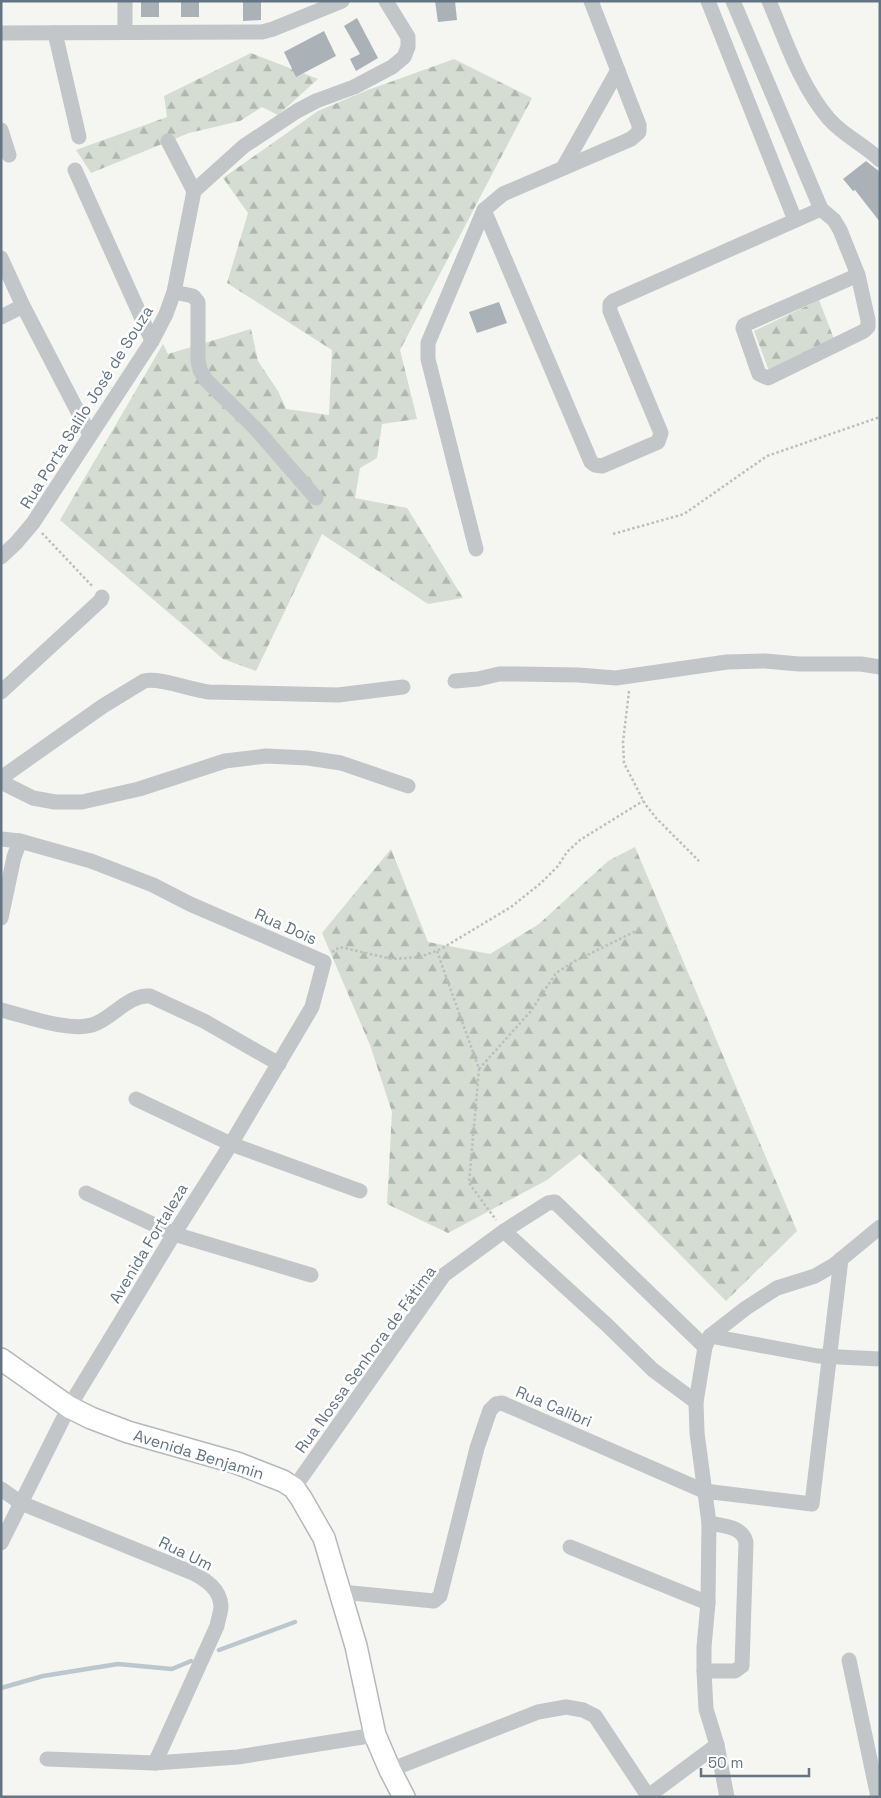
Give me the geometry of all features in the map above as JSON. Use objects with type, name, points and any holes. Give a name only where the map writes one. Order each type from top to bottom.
[{"type":"street","points":[[125,1],[125,32]]},
{"type":"street","points":[[1,34],[262,32],[342,1]]},
{"type":"street","points":[[168,141],[194,191],[244,146],[297,111],[316,101],[354,87],[392,67],[404,57],[408,46],[408,36],[386,1]]},
{"type":"street","points":[[476,549],[428,359],[428,343],[484,210],[503,194],[631,139],[638,132],[639,125],[591,1]]},
{"type":"street","points":[[708,1],[795,220]]},
{"type":"street","points":[[733,1],[821,209],[834,220],[840,230],[858,275],[868,320],[868,327],[864,331],[768,378],[759,374],[742,328],[744,325],[858,275]]},
{"type":"street","points":[[769,1],[812,97],[830,120],[880,160]]},
{"type":"street","points":[[55,33],[79,137]]},
{"type":"street","points":[[563,168],[618,70]]},
{"type":"street","points":[[1,130],[9,155]]},
{"type":"street","points":[[75,170],[152,341]]},
{"type":"street","name":"Rua Porta Salilo José de Souza","points":[[1,557],[33,524],[152,341],[166,314],[174,292],[194,191]]},
{"type":"street","points":[[484,210],[590,462],[602,466],[658,442],[661,433],[610,310],[610,304],[613,301],[821,209]]},
{"type":"street","points":[[1,258],[23,306],[90,435]]},
{"type":"street","points":[[174,292],[193,296],[198,302],[198,361],[200,370],[206,380],[256,430],[316,498]]},
{"type":"street","points":[[1,317],[23,306]]},
{"type":"street","points":[[1,692],[101,600],[102,597]]},
{"type":"street","points":[[455,681],[478,679],[499,674],[631,677],[726,662],[765,661],[799,664],[861,664],[880,667]]},
{"type":"street","points":[[1,778],[103,706],[144,680],[152,679],[209,692],[338,696],[403,687]]},
{"type":"street","points":[[1,782],[33,798],[55,802],[82,802],[139,789],[225,761],[266,756],[308,758],[341,763],[408,786]]},
{"type":"street","name":"Rua Dois","points":[[1,839],[20,840],[90,861],[153,885],[190,904],[324,962]]},
{"type":"street","points":[[1,918],[14,858],[20,840]]},
{"type":"street","name":"Avenida Fortaleza","points":[[1,1543],[69,1407],[231,1144],[312,1007],[324,962]]},
{"type":"street","points":[[1,1010],[72,1027],[92,1025],[136,998],[143,995],[150,996],[204,1021],[279,1064]]},
{"type":"street","points":[[136,1099],[231,1144],[360,1191]]},
{"type":"street","points":[[86,1193],[174,1234],[311,1275]]},
{"type":"street","name":"Rua Nossa Senhora de Fátima","points":[[294,1488],[444,1275],[504,1231],[548,1203],[555,1202],[707,1342]]},
{"type":"street","points":[[727,1797],[717,1745],[706,1709],[704,1671],[710,1523],[704,1491],[696,1402],[707,1342],[740,1313],[777,1288],[815,1276],[834,1265],[880,1227]]},
{"type":"street","points":[[504,1231],[607,1325],[653,1370],[696,1402]]},
{"type":"street","points":[[704,1491],[812,1504],[840,1259]]},
{"type":"street","points":[[707,1342],[818,1356],[880,1359]]},
{"type":"street","name":"Avenida Benjamin","points":[[1,1358],[69,1407],[91,1418],[128,1432],[238,1463],[282,1481],[294,1488]]},
{"type":"street","name":"Rua Calibri","points":[[341,1592],[434,1601],[440,1596],[477,1448],[490,1410],[496,1404],[502,1403],[510,1406],[704,1491]]},
{"type":"street","points":[[294,1488],[324,1538],[356,1646],[376,1735],[390,1770],[404,1797]]},
{"type":"street","name":"Rua Um","points":[[1,1489],[22,1503],[193,1573],[209,1582],[217,1593],[221,1606],[217,1626],[155,1763]]},
{"type":"street","points":[[704,1671],[736,1671],[742,1666],[743,1656],[746,1542],[744,1535],[739,1530],[710,1523]]},
{"type":"street","points":[[570,1547],[708,1603]]},
{"type":"street","points":[[849,1660],[878,1797]]},
{"type":"street","points":[[390,1770],[538,1712],[566,1706],[583,1710],[594,1716],[648,1796],[717,1745]]},
{"type":"street","points":[[47,1759],[155,1763],[238,1757],[376,1735]]},
{"type":"path","points":[[613,534],[684,514],[767,456],[880,417]]},
{"type":"path","points":[[33,524],[102,597]]},
{"type":"path","points":[[631,677],[623,742],[624,763],[643,801],[657,819],[699,861]]},
{"type":"path","name":"Rua Dois","points":[[324,962],[328,954],[340,947],[392,959],[420,957],[436,950],[486,924],[511,907],[541,883],[558,866],[567,852],[580,840],[643,801]]},
{"type":"path","points":[[479,1069],[531,1011],[556,973],[575,960],[642,928]]},
{"type":"path","points":[[436,950],[479,1069],[469,1183],[504,1231]]},
{"type":"green space","points":[[251,53],[318,79],[278,115],[262,107],[240,121],[189,133],[91,173],[76,150],[167,117],[164,96]]},
{"type":"green space","points":[[454,59],[532,98],[400,350],[417,419],[382,424],[377,458],[360,468],[355,498],[407,508],[463,598],[428,604],[322,534],[256,671],[223,659],[60,520],[163,344],[168,354],[251,329],[258,361],[278,391],[286,409],[329,415],[332,350],[227,283],[248,213],[223,178],[318,111],[368,90]]},
{"type":"green space","points":[[819,300],[834,339],[769,371],[754,331]]},
{"type":"green space","points":[[635,847],[797,1231],[726,1301],[580,1154],[547,1180],[448,1233],[387,1204],[392,1112],[370,1045],[322,933],[391,849],[428,942],[490,954],[539,924],[608,861]]},
{"type":"building","points":[[141,1],[159,1],[159,17],[141,17]]},
{"type":"building","points":[[181,1],[199,1],[199,17],[181,17]]},
{"type":"building","points":[[243,1],[261,1],[261,20],[243,21]]},
{"type":"building","points":[[435,1],[455,1],[457,20],[438,22]]},
{"type":"building","points":[[357,18],[378,58],[356,71],[350,59],[360,54],[344,26]]},
{"type":"building","points":[[324,31],[336,56],[296,77],[284,52]]},
{"type":"building","points":[[866,161],[880,172],[880,222],[855,190],[853,191],[843,179]]},
{"type":"building","points":[[499,302],[507,323],[477,333],[469,312]]},
{"type":"waterway","points":[[219,1650],[295,1622]]},
{"type":"waterway","points":[[1,1688],[43,1676],[118,1664],[172,1669],[191,1661]]}]
